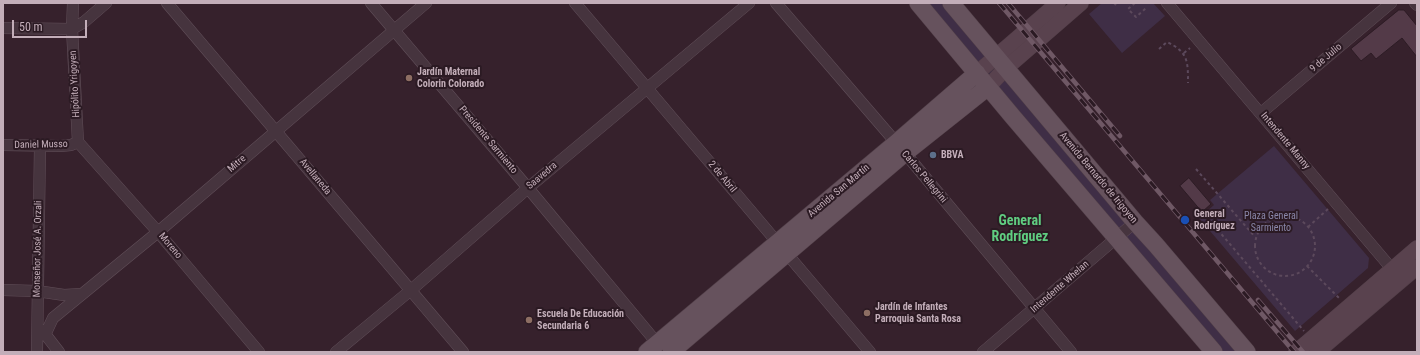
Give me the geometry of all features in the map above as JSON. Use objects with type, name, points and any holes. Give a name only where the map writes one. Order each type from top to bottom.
[{"type":"main road","points":[[918,3],[1214,352]]},
{"type":"main road","name":"Avenida Bernardo de Irigoyen","points":[[951,3],[1135,222],[1247,352]]},
{"type":"main road","name":"Avenida San Martín","points":[[660,350],[900,148],[977,73]]},
{"type":"main road","name":"Avenida San Martín","points":[[900,148],[988,87]]},
{"type":"street","name":"Hipólito Yrigoyen","points":[[73,3],[72,29],[78,142]]},
{"type":"street","points":[[3,28],[72,29],[84,22],[106,3]]},
{"type":"street","name":"Avellaneda","points":[[167,3],[463,352]]},
{"type":"street","name":"Presidente Sarmiento","points":[[371,3],[528,188],[660,350]]},
{"type":"street","name":"Mitre","points":[[45,335],[53,318],[158,232],[426,3]]},
{"type":"street","name":"2 de Abril","points":[[575,3],[783,248],[864,350]]},
{"type":"street","name":"Saavedra","points":[[336,352],[411,290],[528,188],[750,3]]},
{"type":"street","name":"Carlos Pellegrini","points":[[776,3],[1071,352]]},
{"type":"street","name":"Avenida San Martín","points":[[988,87],[1001,63],[1030,28],[1058,3]]},
{"type":"street","name":"Avenida San Martín","points":[[977,73],[1001,63],[1039,40],[1081,3]]},
{"type":"street","name":"Intendente Manny","points":[[1167,3],[1397,275]]},
{"type":"street","name":"9 de Julio","points":[[1261,113],[1391,3]]},
{"type":"street","name":"Daniel Musso","points":[[3,146],[71,145],[78,142]]},
{"type":"street","name":"Moreno","points":[[78,142],[158,232],[259,352]]},
{"type":"street","name":"Monseñor José A. Orzali","points":[[37,352],[40,146]]},
{"type":"street","name":"Intendente Whelan","points":[[984,352],[1135,222]]},
{"type":"street","points":[[1296,352],[1317,346],[1397,275],[1415,255]]},
{"type":"street","points":[[1317,346],[1348,307],[1397,275],[1417,267]]},
{"type":"street","points":[[3,290],[37,291],[64,295],[81,294]]},
{"type":"street","points":[[38,325],[59,352]]},
{"type":"path","points":[[1135,3],[1128,9],[1136,17],[1146,8]]},
{"type":"path","points":[[1159,50],[1167,42],[1177,47],[1184,53],[1187,60],[1188,83]]},
{"type":"path","points":[[1184,53],[1190,48]]},
{"type":"path","points":[[1196,169],[1255,237]]},
{"type":"path","points":[[1308,227],[1336,202]]},
{"type":"path","points":[[1285,215],[1295,217],[1308,227],[1314,238],[1315,248],[1313,258],[1307,266],[1290,276],[1280,276],[1270,272],[1262,266],[1256,257],[1254,248],[1255,237],[1259,228],[1266,221],[1285,215]]},
{"type":"path","points":[[1206,216],[1317,346]]},
{"type":"path","points":[[1307,266],[1348,307]]},
{"type":"green space","points":[[918,3],[951,3],[1247,352],[1214,352]]},
{"type":"green space","points":[[1102,3],[1153,3],[1165,16],[1122,53],[1089,14]]},
{"type":"green space","name":"Plaza General Sarmiento","points":[[1274,146],[1369,258],[1368,268],[1295,331],[1199,218],[1214,205],[1210,200]]},
{"type":"building","points":[[1399,10],[1404,10],[1417,26],[1417,57],[1402,38],[1376,59],[1371,53],[1361,61],[1351,49]]},
{"type":"building","points":[[1189,178],[1211,204],[1202,212],[1180,186]]},
{"type":"railway","points":[[999,3],[1294,352]]},
{"type":"railway","points":[[1008,3],[1120,136]]},
{"type":"railway","points":[[1258,300],[1303,352]]},
{"type":"place","name":"Jardín Maternal Colorin Colorado","points":[[409,78]]},
{"type":"place","name":"BBVA","points":[[933,155]]},
{"type":"place","name":"General Rodríguez","points":[[1185,220]]},
{"type":"place","name":"Jardín de Infantes Parroquia Santa Rosa","points":[[867,313]]},
{"type":"place","name":"Escuela De Educación Secundaria 6","points":[[529,320]]},
{"type":"district","name":"General Rodríguez","points":[[1020,230]]}]
